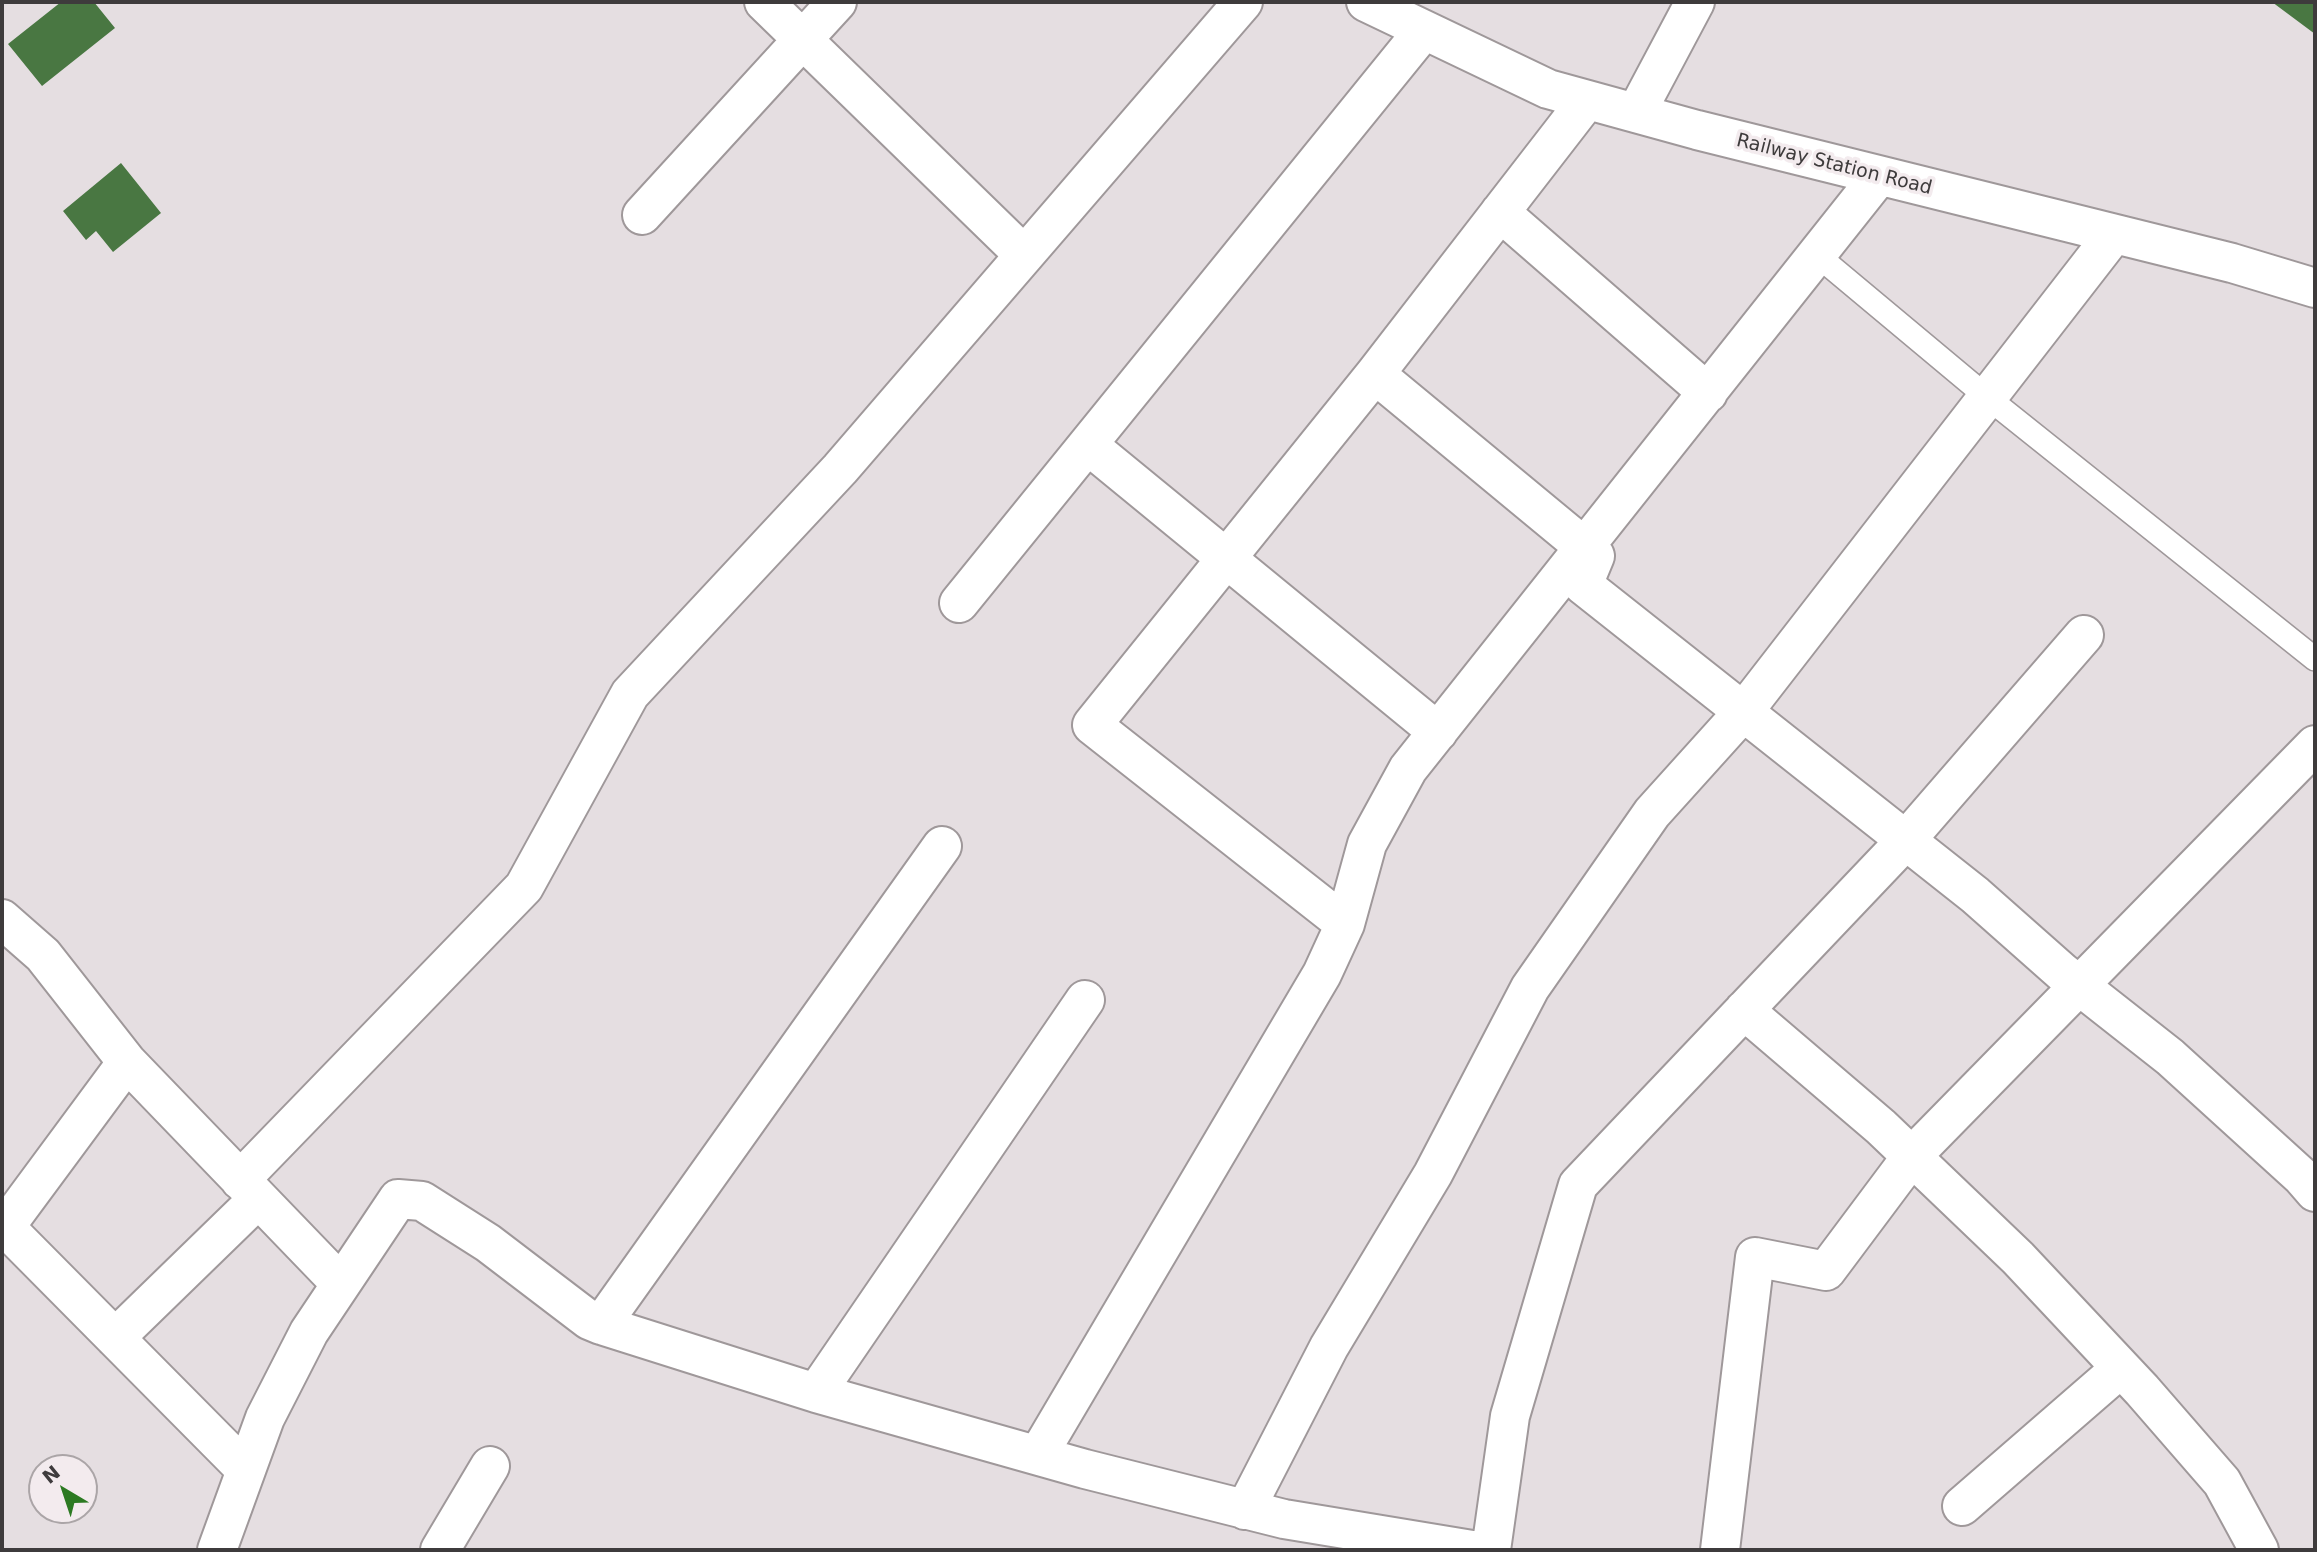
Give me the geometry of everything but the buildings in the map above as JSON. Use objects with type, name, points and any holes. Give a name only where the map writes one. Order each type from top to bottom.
[{"type":"street","points":[[764,2],[1024,255]]},
{"type":"street","points":[[642,215],[837,2]]},
{"type":"street","points":[[115,1338],[524,887],[630,694],[840,469],[1243,2]]},
{"type":"street","name":"Railway Station Road","points":[[1366,2],[1548,89],[2315,288]]},
{"type":"street","points":[[1636,113],[1695,2]]},
{"type":"street","points":[[959,603],[1424,30]]},
{"type":"street","points":[[1345,924],[1092,725],[1375,374],[1587,100]]},
{"type":"street","points":[[1038,1455],[1322,974],[1345,924],[1367,844],[1408,769],[1586,549],[1879,176]]},
{"type":"street","points":[[1500,212],[1708,393]]},
{"type":"street","points":[[1245,1510],[1329,1348],[1433,1174],[1530,988],[1652,813],[1744,711],[2114,234]]},
{"type":"street","points":[[1375,374],[1595,556],[1583,585],[1906,840],[2079,985],[2170,1057],[2302,1177],[2315,1192]]},
{"type":"street","points":[[1088,445],[1438,732]]},
{"type":"street","points":[[1491,1550],[1510,1416],[1578,1185],[1906,840],[2084,635]]},
{"type":"street","points":[[1720,1550],[1755,1257],[1826,1271],[1912,1156],[2315,745]]},
{"type":"street","points":[[601,1325],[942,846]]},
{"type":"street","points":[[2,919],[43,955],[127,1062],[341,1284]]},
{"type":"street","points":[[816,1393],[1085,1000]]},
{"type":"street","points":[[1744,1010],[1912,1156],[2018,1258],[2222,1482],[2259,1550]]},
{"type":"street","points":[[127,1062],[3,1225],[246,1470]]},
{"type":"street","points":[[217,1550],[265,1418],[309,1332],[398,1199],[422,1201],[488,1243],[589,1320],[601,1325],[816,1393],[1245,1510],[1284,1520],[1472,1550]]},
{"type":"street","points":[[1962,1506],[2121,1368]]},
{"type":"street","points":[[440,1550],[490,1466]]},
{"type":"lane","points":[[1817,256],[1987,397],[2315,659]]}]
